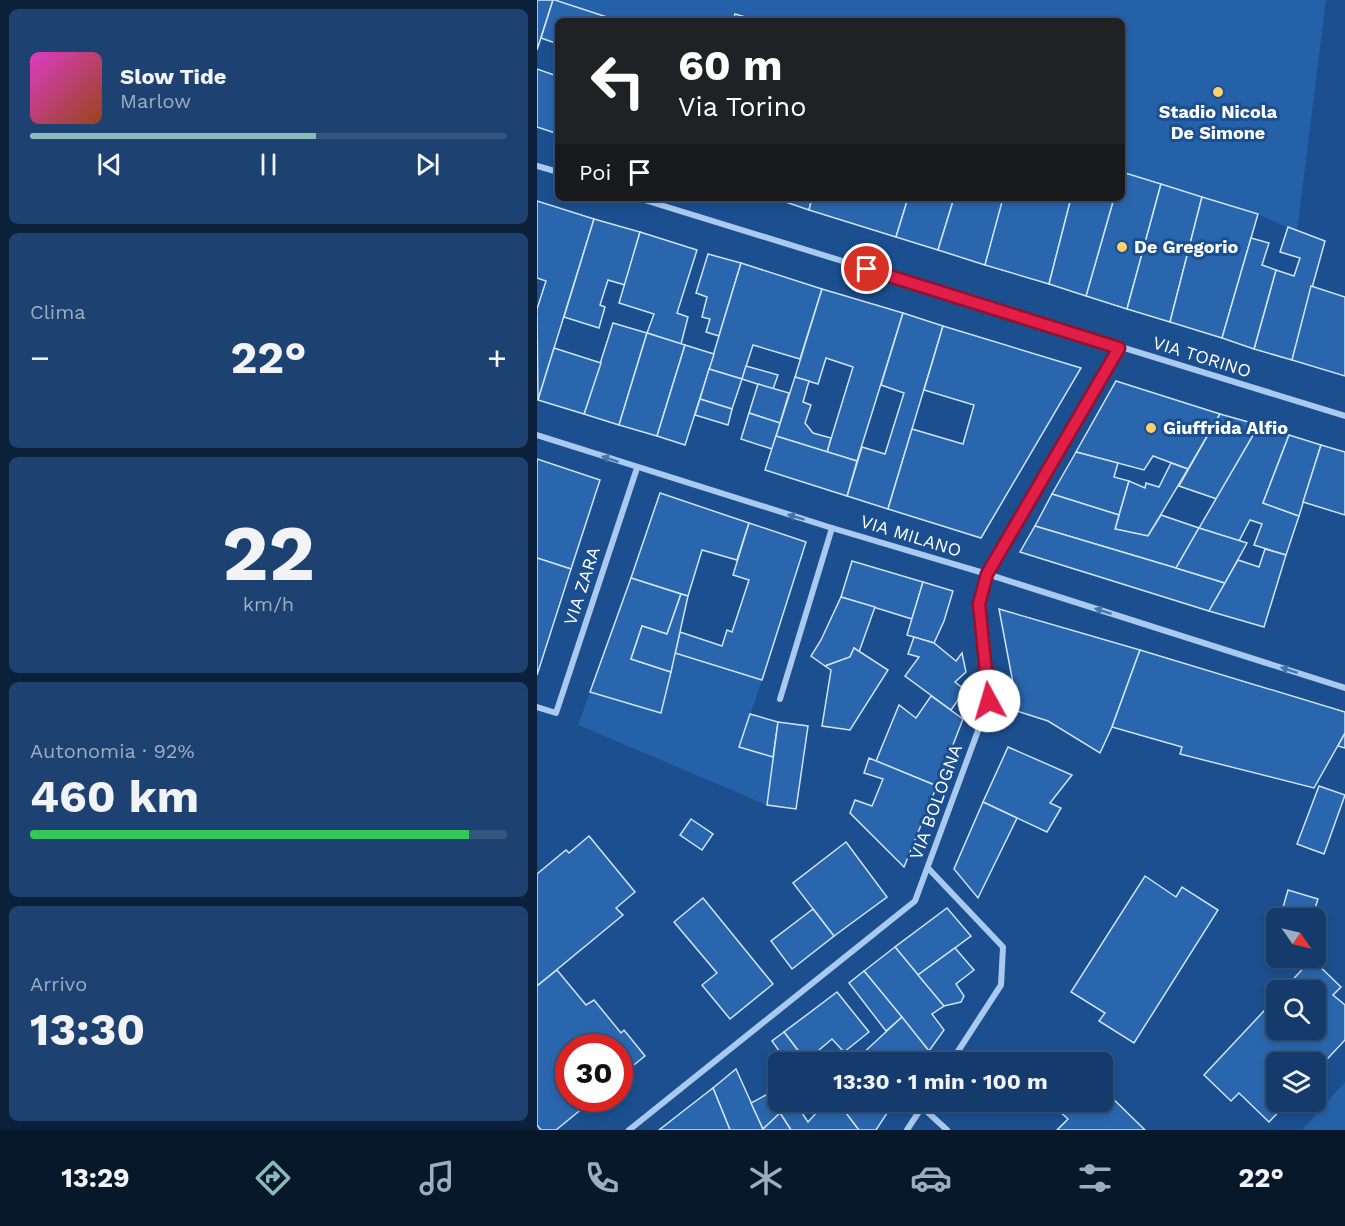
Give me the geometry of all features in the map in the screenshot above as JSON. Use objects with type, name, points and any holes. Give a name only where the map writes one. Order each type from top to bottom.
[{"type":"street","points":[[537,166],[555,171]]},
{"type":"street","name":"VIA TORINO","points":[[648,201],[1345,416]]},
{"type":"street","name":"VIA BOLOGNA","points":[[629,1130],[915,901],[989,701],[979,604],[987,574],[1119,348]]},
{"type":"street","name":"VIA MILANO","points":[[537,435],[637,468],[987,574],[1345,688]]},
{"type":"street","name":"VIA ZARA","points":[[537,707],[556,713],[637,468]]},
{"type":"street","points":[[780,699],[832,528]]},
{"type":"street","points":[[928,868],[1003,946],[1001,985],[957,1052]]},
{"type":"street","points":[[907,1130],[919,1112]]},
{"type":"street","points":[[931,1112],[947,1130]]},
{"type":"shaded area","name":"Stadio Nicola De Simone","points":[[555,0],[1326,0],[1297,232],[1258,214],[1125,173],[1125,18],[610,18]]},
{"type":"shaded area","points":[[675,653],[762,680],[739,747],[773,757],[767,805],[578,725],[590,692],[661,713]]},
{"type":"shaded area","points":[[1345,1082],[1345,1130],[1302,1130],[1318,1112],[1326,1112],[1326,1103]]},
{"type":"building","points":[[537,0],[553,0],[537,50]]},
{"type":"building","points":[[553,0],[610,18],[555,18],[555,43],[541,38]]},
{"type":"building","points":[[735,14],[749,18],[734,18]]},
{"type":"building","points":[[537,69],[554,75],[555,72],[555,133],[537,127]]},
{"type":"building","name":"De Gregorio","points":[[1125,173],[1161,184],[1127,309],[1086,296],[1113,201],[1125,201]]},
{"type":"building","points":[[1161,184],[1202,197],[1170,322],[1127,309]]},
{"type":"building","points":[[1202,197],[1258,214],[1222,338],[1170,322]]},
{"type":"building","points":[[537,201],[594,219],[538,400],[537,309],[546,281],[537,278]]},
{"type":"building","points":[[783,201],[811,201],[809,210]]},
{"type":"building","points":[[811,201],[907,201],[896,237],[809,210]]},
{"type":"building","points":[[907,201],[953,201],[938,250],[896,237]]},
{"type":"building","points":[[953,201],[1003,201],[985,265],[938,250]]},
{"type":"building","points":[[1002,201],[1070,201],[1049,284],[985,265]]},
{"type":"building","points":[[1070,201],[1113,201],[1086,296],[1049,284]]},
{"type":"building","points":[[594,219],[640,232],[625,285],[608,280],[600,305],[605,307],[599,328],[564,317]]},
{"type":"building","points":[[1288,227],[1325,241],[1292,360],[1254,349],[1276,270],[1294,276],[1300,258],[1280,252]]},
{"type":"building","points":[[640,232],[697,250],[677,313],[688,317],[681,344],[647,333],[654,314],[619,303]]},
{"type":"building","points":[[1251,238],[1269,243],[1262,265],[1276,270],[1254,349],[1222,338]]},
{"type":"building","points":[[708,254],[741,263],[719,336],[706,332],[710,319],[702,317],[707,297],[696,293]]},
{"type":"building","points":[[741,263],[822,289],[800,359],[753,345],[742,379],[709,369]]},
{"type":"building","points":[[1311,286],[1345,297],[1345,376],[1292,360]]},
{"type":"building","points":[[822,289],[903,313],[857,461],[827,452],[853,367],[826,358],[818,384],[795,377]]},
{"type":"building","points":[[903,313],[943,326],[888,509],[847,496],[862,447],[885,454],[904,393],[881,385]]},
{"type":"building","points":[[613,323],[647,333],[619,425],[584,414]]},
{"type":"building","points":[[943,326],[1081,368],[981,538],[888,509],[912,429],[963,444],[974,405],[924,390]]},
{"type":"building","points":[[647,333],[685,345],[657,436],[619,425]]},
{"type":"building","points":[[685,345],[714,354],[685,445],[657,436]]},
{"type":"building","points":[[554,348],[601,363],[584,414],[538,400]]},
{"type":"building","points":[[746,366],[778,375],[773,389],[742,379]]},
{"type":"building","points":[[709,369],[742,379],[732,409],[700,399]]},
{"type":"building","points":[[795,377],[809,381],[803,402],[811,405],[805,423],[813,433],[831,438],[827,452],[776,436]]},
{"type":"building","name":"Giuffrida Alfio","points":[[1116,381],[1220,414],[1188,469],[1153,456],[1144,470],[1076,452]]},
{"type":"building","points":[[758,384],[789,393],[780,423],[749,413]]},
{"type":"building","points":[[700,399],[732,409],[728,425],[695,415]]},
{"type":"building","points":[[749,413],[780,423],[772,449],[741,439]]},
{"type":"building","points":[[1220,414],[1259,425],[1217,499],[1179,486]]},
{"type":"building","points":[[1259,425],[1289,435],[1263,503],[1299,516],[1286,555],[1254,545],[1262,524],[1250,520],[1239,541],[1199,528]]},
{"type":"building","points":[[1289,435],[1321,445],[1299,516],[1263,503]]},
{"type":"building","points":[[776,436],[857,461],[847,496],[765,470]]},
{"type":"building","points":[[1321,445],[1345,452],[1345,515],[1303,502]]},
{"type":"building","points":[[1076,452],[1118,463],[1114,477],[1129,481],[1119,515],[1052,494]]},
{"type":"building","points":[[537,459],[600,480],[571,569],[537,558]]},
{"type":"building","points":[[1171,463],[1188,469],[1148,536],[1115,529],[1129,481],[1145,488],[1146,483],[1159,487]]},
{"type":"building","points":[[660,493],[749,523],[737,560],[702,550],[688,596],[631,578]]},
{"type":"building","points":[[1052,494],[1119,515],[1115,529],[1148,536],[1161,515],[1199,528],[1176,568],[1035,526]]},
{"type":"building","points":[[749,523],[806,542],[762,680],[675,653],[680,632],[722,646],[727,630],[732,632],[749,580],[733,575]]},
{"type":"building","points":[[1035,526],[1225,583],[1209,611],[1020,552]]},
{"type":"building","points":[[1199,528],[1247,543],[1225,583],[1176,568]]},
{"type":"building","points":[[1265,549],[1286,555],[1264,627],[1209,611],[1238,560],[1259,567]]},
{"type":"building","points":[[537,558],[571,569],[537,675]]},
{"type":"building","points":[[852,561],[923,582],[912,619],[841,597]]},
{"type":"building","points":[[631,578],[681,594],[667,634],[642,626],[631,659],[671,672],[661,713],[590,692]]},
{"type":"building","points":[[923,582],[953,591],[944,621],[934,643],[907,635]]},
{"type":"building","points":[[681,594],[688,596],[671,672],[631,659],[642,626],[667,634]]},
{"type":"building","points":[[841,597],[875,607],[859,652],[854,648],[850,657],[825,666],[811,656]]},
{"type":"building","points":[[999,609],[1140,650],[1100,753],[1048,721],[1004,707],[1013,683]]},
{"type":"building","points":[[914,637],[934,643],[956,661],[962,653],[966,672],[955,682],[965,690],[951,710],[905,676],[919,657],[908,654]]},
{"type":"building","points":[[854,648],[888,670],[850,730],[822,726],[831,670],[825,666],[850,657]]},
{"type":"building","points":[[1140,650],[1345,712],[1345,733],[1314,788],[1180,754],[1182,747],[1112,727]]},
{"type":"building","points":[[931,696],[963,719],[937,786],[876,761],[899,705],[916,718]]},
{"type":"building","points":[[750,714],[778,722],[773,757],[739,747]]},
{"type":"building","points":[[778,722],[808,726],[796,809],[767,805]]},
{"type":"building","points":[[1345,733],[1345,748],[1338,746]]},
{"type":"building","points":[[1008,747],[1072,775],[1050,803],[1061,808],[1047,832],[983,802]]},
{"type":"building","points":[[869,758],[937,786],[904,867],[850,813],[855,800],[872,806],[883,779],[864,773]]},
{"type":"building","points":[[1319,786],[1345,795],[1324,854],[1297,844]]},
{"type":"building","points":[[983,802],[1017,818],[978,898],[954,869]]},
{"type":"building","points":[[691,819],[713,834],[702,850],[680,835]]},
{"type":"building","points":[[589,836],[635,892],[616,908],[623,915],[537,986],[537,874],[566,850],[569,853]]},
{"type":"building","points":[[846,842],[887,897],[834,936],[793,883]]},
{"type":"building","points":[[1145,876],[1176,897],[1182,887],[1218,910],[1134,1043],[1099,1021],[1105,1013],[1071,992]]},
{"type":"building","points":[[1288,890],[1318,899],[1315,908],[1283,908]]},
{"type":"building","points":[[703,898],[773,984],[730,1019],[702,985],[717,973],[674,922]]},
{"type":"building","points":[[947,908],[971,936],[918,975],[895,947]]},
{"type":"building","points":[[813,909],[834,936],[792,969],[771,941]]},
{"type":"building","points":[[895,947],[944,1006],[932,1014],[944,1030],[929,1051],[864,971]]},
{"type":"building","points":[[955,948],[974,970],[956,984],[964,996],[961,1002],[944,1006],[918,975]]},
{"type":"building","points":[[1304,968],[1321,968],[1341,987],[1333,995],[1345,1005],[1345,1040],[1326,1060],[1326,1052],[1266,1052],[1266,1112],[1279,1112],[1269,1122],[1239,1093],[1231,1101],[1204,1075],[1266,1009],[1266,1040],[1326,1040],[1326,980],[1292,980]]},
{"type":"building","points":[[557,970],[586,1005],[594,1000],[621,1033],[624,1030],[627,1034],[555,1034],[555,1112],[578,1112],[556,1130],[541,1130],[537,1125],[537,986]]},
{"type":"building","points":[[864,971],[902,1017],[886,1031],[849,983]]},
{"type":"building","points":[[837,992],[869,1032],[844,1052],[832,1039],[817,1052],[799,1052],[784,1032]]},
{"type":"building","points":[[902,1017],[929,1051],[928,1052],[864,1052]]},
{"type":"building","points":[[784,1032],[799,1052],[780,1052],[772,1041]]},
{"type":"building","points":[[633,1041],[645,1056],[633,1066]]},
{"type":"building","points":[[736,1069],[762,1130],[730,1130],[713,1088]]},
{"type":"building","points":[[713,1088],[730,1130],[659,1130],[682,1112]]},
{"type":"building","points":[[768,1094],[768,1112],[781,1112],[763,1129],[751,1103]]},
{"type":"building","points":[[1113,1099],[1145,1130],[1057,1130],[1068,1119],[1060,1112],[1113,1112]]},
{"type":"building","points":[[801,1112],[808,1122],[817,1112],[845,1112],[859,1130],[791,1130],[780,1113]]},
{"type":"building","points":[[845,1112],[888,1112],[876,1130],[859,1130]]},
{"type":"building","points":[[780,1113],[791,1130],[762,1130],[763,1129]]},
{"type":"place","name":"Stadio Nicola De Simone","points":[[1218,92]]},
{"type":"place","name":"De Gregorio","points":[[1122,247]]},
{"type":"place","name":"Giuffrida Alfio","points":[[1151,428]]},
{"type":"route","points":[[867,269],[1119,348],[987,574],[979,604],[989,701]]}]
